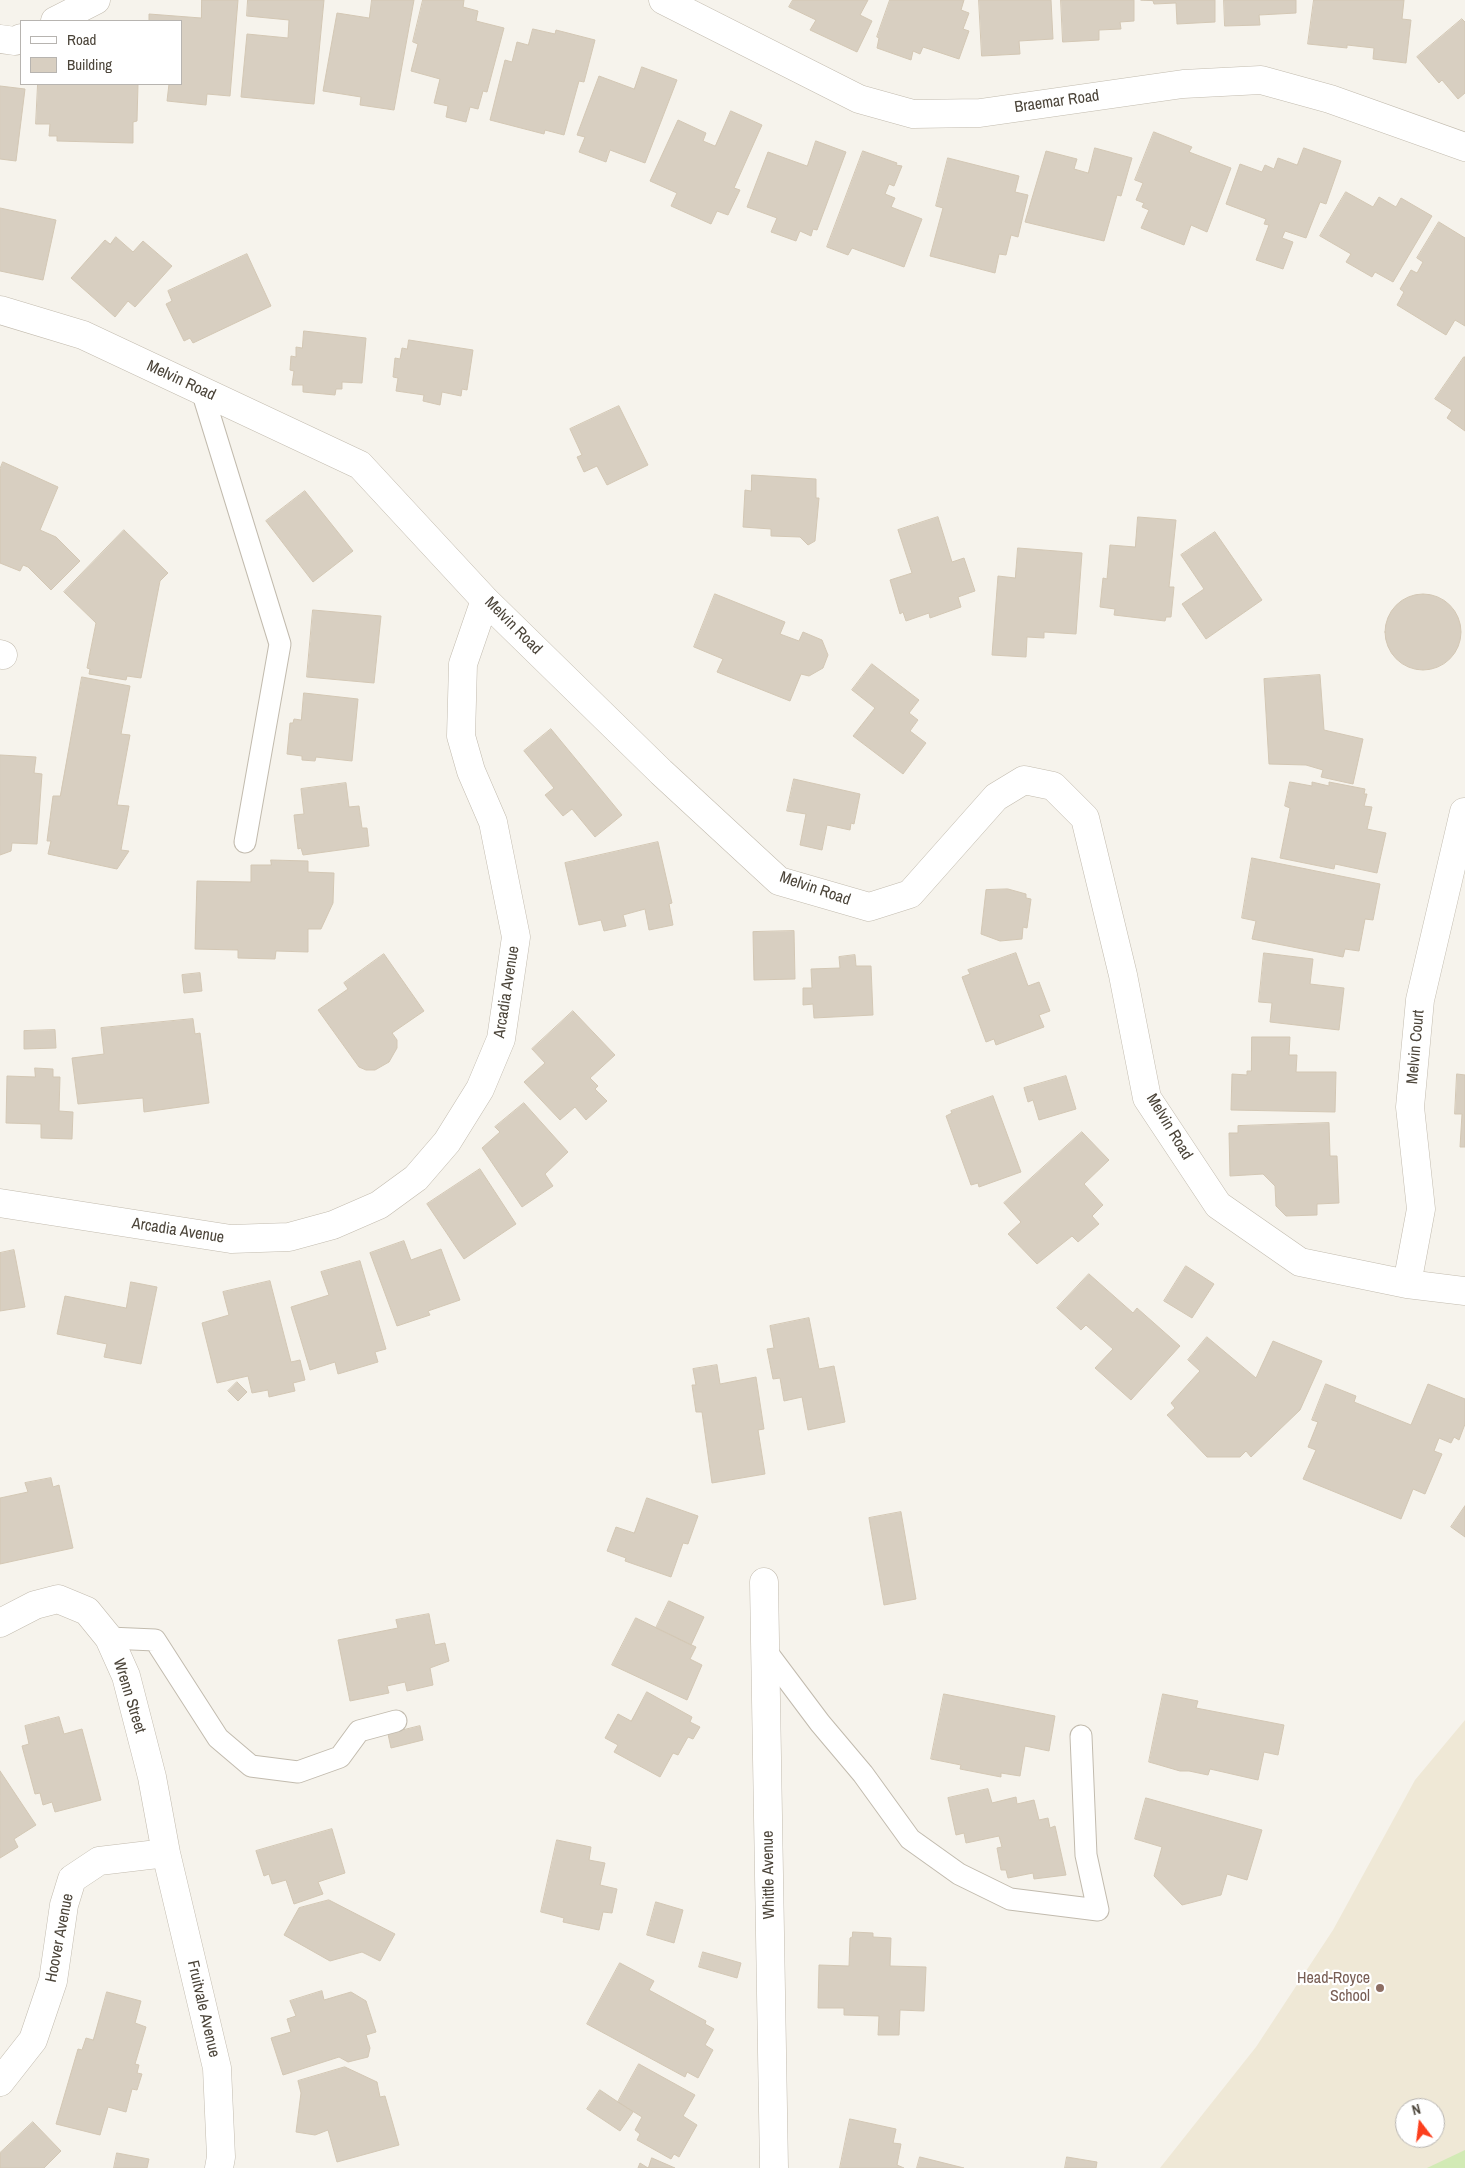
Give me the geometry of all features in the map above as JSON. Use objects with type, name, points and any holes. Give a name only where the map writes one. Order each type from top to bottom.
[{"type":"street","points":[[57,20],[96,0]]},
{"type":"street","name":"Braemar Road","points":[[663,0],[859,100],[913,114],[980,113],[1183,84],[1261,80],[1330,99],[1465,147]]},
{"type":"street","points":[[0,39],[15,41],[20,38]]},
{"type":"street","name":"Melvin Road","points":[[0,310],[83,335],[360,465],[485,600],[661,772],[779,881],[869,907],[910,894],[996,798],[1024,780],[1053,786],[1085,818],[1120,966],[1147,1098],[1218,1205],[1300,1262],[1407,1284],[1465,1291]]},
{"type":"street","name":"Arcadia Avenue","points":[[0,1203],[231,1239],[289,1238],[333,1225],[379,1205],[416,1178],[447,1142],[480,1090],[501,1039],[516,937],[493,822],[471,771],[462,736],[463,664],[485,600]]},
{"type":"street","name":"Melvin Court","points":[[1407,1284],[1421,1209],[1410,1108],[1420,1000],[1464,812]]},
{"type":"street","name":"Whittle Avenue","points":[[764,1582],[774,2168]]},
{"type":"street","name":"Wrenn Street","points":[[0,1623],[34,1605],[58,1599],[87,1611],[109,1638],[126,1676],[152,1778],[166,1853]]},
{"type":"street","name":"Hoover Avenue","points":[[0,2082],[33,2040],[53,1981],[64,1905],[72,1879],[99,1862],[166,1853]]},
{"type":"street","name":"Fruitvale Avenue","points":[[166,1853],[217,2068],[221,2157],[219,2168]]},
{"type":"lane","points":[[202,391],[280,644],[245,842]]},
{"type":"lane","points":[[109,1638],[155,1640],[218,1738],[251,1766],[298,1772],[340,1757],[359,1731],[396,1721]]},
{"type":"lane","points":[[766,1651],[820,1723],[864,1774],[910,1838],[959,1874],[1010,1899],[1098,1910],[1086,1855],[1081,1736]]},
{"type":"shaded area","name":"Head-Royce School","points":[[1465,1720],[1465,2168],[1160,2168],[1256,2047],[1333,1930],[1415,1780]]},
{"type":"green space","points":[[1465,2150],[1465,2168],[1427,2168]]},
{"type":"building","points":[[202,0],[238,0],[230,96],[207,94],[206,105],[167,101],[169,85],[182,85],[182,20],[149,20],[149,14],[201,18]]},
{"type":"building","points":[[248,0],[324,0],[314,104],[241,97],[247,34],[288,38],[289,20],[247,16]]},
{"type":"building","points":[[372,0],[414,0],[394,110],[360,105],[361,97],[323,91],[337,13],[369,18]]},
{"type":"building","points":[[423,0],[464,0],[463,7],[478,11],[476,21],[504,28],[487,92],[483,91],[478,109],[470,107],[466,122],[446,117],[448,106],[434,103],[440,79],[411,71],[418,44],[413,42]]},
{"type":"building","points":[[793,0],[868,0],[860,15],[872,21],[857,52],[810,30],[816,20],[789,7]]},
{"type":"building","points":[[890,0],[964,0],[961,10],[969,13],[963,29],[969,31],[959,59],[923,47],[920,54],[913,51],[911,60],[877,48],[879,38],[877,37]]},
{"type":"building","points":[[979,0],[1051,0],[1053,39],[1019,41],[1020,54],[982,56]]},
{"type":"building","points":[[1061,0],[1134,0],[1134,21],[1120,22],[1121,29],[1099,30],[1099,40],[1063,42]]},
{"type":"building","points":[[1141,0],[1215,0],[1215,22],[1177,24],[1176,3],[1154,4],[1153,1]]},
{"type":"building","points":[[1224,0],[1296,0],[1296,13],[1259,15],[1260,25],[1225,26]]},
{"type":"building","points":[[1314,0],[1404,0],[1402,19],[1411,20],[1406,63],[1373,59],[1374,48],[1347,45],[1347,48],[1308,44]]},
{"type":"building","points":[[1462,19],[1465,22],[1465,93],[1458,99],[1442,80],[1439,83],[1417,57]]},
{"type":"building","points":[[533,29],[555,34],[556,30],[595,40],[584,82],[579,81],[564,135],[545,130],[544,134],[490,120],[505,60],[512,62],[517,42],[528,45]]},
{"type":"building","points":[[642,67],[677,80],[645,163],[610,150],[606,162],[579,152],[585,137],[577,135],[599,76],[634,89]]},
{"type":"building","points":[[38,85],[138,85],[137,121],[133,122],[133,143],[57,141],[57,136],[49,136],[50,124],[36,124]]},
{"type":"building","points":[[0,86],[25,89],[16,161],[0,159]]},
{"type":"building","points":[[731,111],[762,125],[734,188],[740,190],[728,215],[717,211],[711,224],[671,206],[677,193],[650,181],[678,120],[706,133],[703,141],[715,146]]},
{"type":"building","points":[[1154,132],[1192,147],[1189,152],[1231,168],[1207,232],[1191,225],[1184,245],[1141,228],[1149,210],[1142,207],[1144,203],[1136,200],[1143,183],[1135,180]]},
{"type":"building","points":[[816,141],[846,152],[817,230],[813,229],[811,236],[800,231],[796,241],[771,232],[777,218],[747,207],[768,152],[807,166]]},
{"type":"building","points":[[1095,148],[1132,158],[1121,196],[1117,195],[1104,241],[1025,222],[1046,151],[1077,159],[1074,169],[1088,173]]},
{"type":"building","points":[[1304,148],[1341,161],[1326,204],[1320,202],[1306,238],[1285,231],[1282,238],[1293,242],[1283,269],[1256,260],[1269,225],[1264,224],[1266,219],[1226,204],[1240,164],[1262,172],[1265,165],[1274,169],[1278,158],[1297,165]]},
{"type":"building","points":[[863,151],[902,166],[894,186],[889,184],[885,194],[895,198],[891,207],[922,219],[904,267],[852,248],[848,255],[827,247]]},
{"type":"building","points":[[948,158],[1019,176],[1015,192],[1028,195],[1018,237],[1011,235],[1006,255],[999,254],[995,273],[930,256],[943,208],[936,206]]},
{"type":"building","points":[[1346,192],[1373,207],[1379,197],[1396,207],[1401,198],[1432,216],[1393,282],[1375,272],[1372,277],[1346,262],[1351,254],[1320,236]]},
{"type":"building","points":[[0,208],[56,220],[43,280],[0,271]]},
{"type":"building","points":[[1439,222],[1465,238],[1465,326],[1455,320],[1446,335],[1397,305],[1404,292],[1400,289],[1411,270],[1417,273],[1423,262],[1417,258]]},
{"type":"building","points":[[116,237],[133,252],[143,241],[172,266],[135,307],[128,301],[115,317],[71,278],[105,240],[110,244]]},
{"type":"building","points":[[247,254],[271,306],[193,343],[190,338],[184,341],[166,304],[172,301],[168,291]]},
{"type":"building","points":[[304,331],[366,338],[362,383],[342,382],[342,389],[336,389],[335,395],[303,392],[303,385],[292,385],[294,371],[290,370],[291,356],[296,357],[296,347],[302,348]]},
{"type":"building","points":[[409,340],[473,350],[467,390],[462,389],[461,396],[442,392],[440,405],[423,401],[424,395],[396,391],[398,378],[393,377],[395,358],[400,359],[402,348],[407,349]]},
{"type":"building","points":[[1464,357],[1465,431],[1447,418],[1452,410],[1435,399]]},
{"type":"building","points":[[619,406],[648,465],[607,485],[597,466],[584,472],[577,457],[582,455],[570,429]]},
{"type":"building","points":[[3,462],[58,487],[40,530],[56,537],[80,561],[51,590],[28,567],[23,565],[20,571],[0,563],[0,469]]},
{"type":"building","points":[[752,475],[816,479],[816,498],[819,498],[815,541],[808,545],[800,537],[771,536],[771,529],[743,527],[745,490],[751,491]]},
{"type":"building","points":[[305,491],[353,551],[313,582],[266,521]]},
{"type":"building","points":[[938,517],[952,562],[964,558],[975,591],[958,597],[961,607],[930,618],[929,613],[906,621],[903,612],[900,614],[890,580],[912,573],[898,530]]},
{"type":"building","points":[[1138,517],[1176,520],[1169,587],[1174,587],[1171,617],[1166,617],[1165,621],[1114,615],[1115,609],[1100,607],[1103,578],[1107,579],[1110,545],[1135,547]]},
{"type":"building","points":[[124,530],[168,573],[160,581],[141,678],[127,676],[126,680],[89,674],[90,669],[87,668],[96,623],[64,592]]},
{"type":"building","points":[[1215,532],[1262,600],[1206,639],[1182,604],[1204,589],[1181,555]]},
{"type":"building","points":[[1018,548],[1082,553],[1076,634],[1044,632],[1044,638],[1027,637],[1026,657],[992,655],[998,576],[1015,578]]},
{"type":"building","points":[[715,594],[785,622],[780,634],[799,641],[803,632],[822,640],[828,655],[823,668],[809,676],[801,674],[790,701],[717,672],[723,659],[694,647]]},
{"type":"building","points":[[1423,594],[1438,597],[1450,605],[1458,617],[1461,632],[1458,647],[1450,659],[1438,667],[1423,670],[1408,667],[1396,659],[1388,647],[1385,632],[1388,617],[1396,605],[1408,597]]},
{"type":"building","points":[[313,610],[381,616],[374,683],[307,677]]},
{"type":"building","points":[[872,664],[919,700],[909,713],[918,720],[910,731],[926,743],[903,774],[853,736],[875,708],[852,690]]},
{"type":"building","points":[[1320,675],[1324,730],[1363,739],[1353,784],[1321,777],[1323,770],[1306,765],[1269,764],[1264,679]]},
{"type":"building","points":[[82,677],[130,686],[121,734],[130,735],[117,805],[129,806],[121,850],[129,851],[117,869],[48,854],[51,841],[47,841],[53,796],[60,796]]},
{"type":"building","points":[[304,693],[358,699],[352,761],[316,757],[315,761],[302,760],[302,756],[287,754],[290,723],[293,723],[294,719],[301,720]]},
{"type":"building","points":[[551,729],[622,815],[595,837],[572,809],[563,816],[545,795],[554,788],[524,751]]},
{"type":"building","points":[[0,755],[36,757],[34,773],[42,774],[37,844],[12,843],[11,851],[0,855]]},
{"type":"building","points":[[794,779],[860,794],[854,824],[851,823],[850,830],[827,825],[822,850],[800,845],[806,814],[787,811]]},
{"type":"building","points":[[1290,782],[1312,786],[1312,782],[1329,786],[1329,782],[1365,789],[1364,794],[1367,794],[1364,806],[1372,807],[1367,829],[1386,833],[1377,873],[1335,864],[1334,869],[1280,858],[1290,808],[1285,806]]},
{"type":"building","points":[[346,783],[349,807],[359,806],[362,828],[367,828],[369,846],[303,855],[301,848],[298,849],[294,815],[304,814],[301,789]]},
{"type":"building","points":[[658,842],[672,903],[669,904],[673,925],[649,930],[645,909],[623,915],[626,926],[604,931],[601,920],[579,925],[565,863]]},
{"type":"building","points":[[1252,858],[1380,884],[1373,920],[1365,919],[1359,951],[1345,949],[1343,957],[1252,939],[1256,921],[1242,918]]},
{"type":"building","points":[[271,860],[308,861],[308,872],[334,873],[333,903],[321,929],[308,929],[308,952],[276,951],[275,959],[238,958],[238,950],[195,949],[197,881],[251,882],[251,865],[271,865]]},
{"type":"building","points":[[1008,889],[1026,894],[1026,898],[1031,899],[1027,928],[1023,927],[1022,939],[1000,941],[981,934],[986,890]]},
{"type":"building","points":[[794,931],[795,979],[754,980],[753,932]]},
{"type":"building","points":[[1016,953],[1028,986],[1039,982],[1050,1011],[1039,1015],[1044,1027],[996,1045],[994,1039],[986,1042],[962,977],[970,974],[968,970]]},
{"type":"building","points":[[1264,953],[1313,959],[1310,984],[1344,988],[1339,1030],[1270,1022],[1272,1003],[1259,1002]]},
{"type":"building","points":[[384,954],[424,1011],[392,1033],[397,1040],[397,1048],[389,1062],[375,1070],[366,1070],[359,1067],[318,1010],[348,989],[344,983]]},
{"type":"building","points":[[855,955],[856,966],[871,966],[873,1015],[814,1018],[813,1004],[803,1005],[803,988],[812,988],[811,969],[840,968],[839,957]]},
{"type":"building","points":[[200,973],[202,991],[184,993],[182,975]]},
{"type":"building","points":[[573,1011],[615,1055],[590,1078],[598,1086],[595,1089],[607,1101],[586,1120],[575,1107],[560,1120],[524,1082],[545,1063],[532,1049]]},
{"type":"building","points":[[193,1019],[195,1034],[200,1033],[209,1103],[144,1112],[143,1098],[78,1104],[72,1058],[104,1054],[101,1028]]},
{"type":"building","points":[[55,1030],[56,1048],[24,1049],[24,1031]]},
{"type":"building","points":[[1252,1037],[1290,1037],[1289,1055],[1297,1055],[1296,1072],[1336,1072],[1335,1112],[1231,1110],[1232,1074],[1247,1075],[1247,1071],[1251,1071]]},
{"type":"building","points":[[35,1068],[53,1069],[53,1077],[60,1077],[59,1111],[73,1112],[72,1139],[41,1138],[41,1124],[6,1123],[7,1076],[35,1077]]},
{"type":"building","points":[[1457,1074],[1465,1075],[1465,1147],[1460,1147],[1462,1114],[1455,1114]]},
{"type":"building","points":[[1066,1076],[1076,1109],[1039,1120],[1033,1100],[1028,1102],[1024,1088]]},
{"type":"building","points":[[993,1096],[1021,1172],[979,1187],[978,1183],[971,1185],[946,1116],[952,1113],[951,1111]]},
{"type":"building","points":[[524,1103],[568,1152],[545,1174],[553,1186],[522,1207],[482,1148],[500,1132],[495,1127]]},
{"type":"building","points":[[1329,1123],[1330,1156],[1337,1156],[1339,1203],[1317,1204],[1317,1215],[1286,1216],[1276,1206],[1275,1186],[1263,1174],[1230,1176],[1229,1133],[1238,1133],[1238,1126]]},
{"type":"building","points":[[1082,1132],[1109,1160],[1084,1184],[1103,1205],[1092,1216],[1099,1224],[1078,1242],[1072,1236],[1037,1264],[1008,1234],[1021,1222],[1004,1203]]},
{"type":"building","points":[[480,1169],[516,1224],[464,1259],[427,1204]]},
{"type":"building","points":[[404,1241],[411,1260],[441,1249],[460,1300],[428,1311],[430,1315],[397,1326],[370,1253]]},
{"type":"building","points":[[14,1250],[25,1307],[0,1311],[0,1253]]},
{"type":"building","points":[[360,1261],[386,1349],[375,1352],[378,1362],[338,1374],[335,1362],[310,1370],[291,1307],[329,1295],[321,1272]]},
{"type":"building","points":[[1186,1266],[1214,1284],[1192,1318],[1164,1301]]},
{"type":"building","points":[[1089,1274],[1133,1313],[1137,1308],[1180,1346],[1131,1400],[1095,1368],[1113,1349],[1086,1325],[1081,1330],[1057,1308]]},
{"type":"building","points":[[270,1281],[291,1362],[300,1360],[305,1380],[293,1383],[295,1391],[269,1397],[268,1390],[252,1393],[248,1376],[217,1383],[202,1323],[229,1315],[223,1292]]},
{"type":"building","points":[[131,1282],[157,1287],[141,1364],[104,1357],[107,1344],[57,1334],[65,1296],[126,1308]]},
{"type":"building","points":[[809,1318],[819,1369],[834,1366],[845,1422],[808,1430],[802,1397],[784,1401],[780,1378],[773,1379],[767,1349],[774,1348],[770,1326]]},
{"type":"building","points":[[1207,1337],[1256,1378],[1273,1341],[1322,1361],[1300,1410],[1251,1457],[1246,1451],[1240,1457],[1207,1457],[1167,1415],[1175,1408],[1171,1403],[1200,1371],[1188,1360]]},
{"type":"building","points":[[717,1365],[720,1384],[756,1377],[764,1429],[758,1430],[765,1474],[712,1483],[702,1412],[696,1412],[692,1385],[696,1385],[693,1369]]},
{"type":"building","points":[[237,1382],[247,1392],[238,1401],[228,1391]]},
{"type":"building","points":[[1326,1384],[1356,1396],[1354,1402],[1411,1425],[1428,1384],[1465,1399],[1465,1424],[1459,1440],[1454,1437],[1451,1443],[1439,1438],[1434,1451],[1442,1454],[1425,1494],[1413,1489],[1401,1519],[1303,1479],[1316,1450],[1308,1447],[1318,1422],[1312,1420]]},
{"type":"building","points":[[51,1478],[53,1487],[59,1485],[73,1548],[0,1564],[0,1498],[28,1492],[25,1483]]},
{"type":"building","points":[[647,1498],[698,1516],[688,1544],[683,1543],[671,1577],[625,1561],[626,1558],[607,1551],[616,1527],[634,1533]]},
{"type":"building","points":[[1465,1506],[1465,1537],[1451,1527]]},
{"type":"building","points":[[901,1512],[916,1599],[884,1605],[869,1518]]},
{"type":"building","points":[[669,1601],[704,1617],[691,1645],[656,1628]]},
{"type":"building","points":[[429,1614],[435,1645],[445,1643],[449,1661],[430,1668],[433,1685],[407,1691],[405,1682],[387,1686],[389,1693],[350,1701],[338,1640],[398,1628],[396,1620]]},
{"type":"building","points":[[636,1618],[696,1647],[690,1659],[702,1665],[687,1700],[612,1665]]},
{"type":"building","points":[[647,1692],[692,1717],[690,1722],[700,1727],[693,1739],[688,1737],[678,1755],[673,1753],[660,1777],[614,1752],[618,1745],[605,1738],[618,1714],[631,1721]]},
{"type":"building","points":[[944,1694],[1055,1716],[1049,1751],[1025,1746],[1020,1776],[1001,1773],[1001,1777],[960,1769],[961,1765],[931,1759]]},
{"type":"building","points":[[1163,1694],[1198,1701],[1196,1708],[1284,1725],[1278,1755],[1264,1752],[1258,1780],[1210,1769],[1208,1775],[1180,1771],[1149,1762]]},
{"type":"building","points":[[59,1717],[64,1734],[82,1729],[101,1800],[55,1812],[52,1802],[43,1805],[40,1793],[35,1794],[22,1746],[29,1744],[25,1726]]},
{"type":"building","points":[[420,1726],[423,1740],[391,1748],[388,1734]]},
{"type":"building","points":[[0,1771],[36,1825],[14,1839],[18,1847],[0,1858]]},
{"type":"building","points":[[988,1789],[992,1803],[1016,1797],[1017,1804],[1034,1800],[1039,1820],[1048,1818],[1050,1828],[1055,1826],[1066,1875],[1034,1879],[1033,1873],[1008,1878],[1006,1870],[1001,1870],[997,1848],[1002,1847],[999,1836],[966,1843],[964,1833],[956,1835],[948,1798]]},
{"type":"building","points":[[1146,1798],[1262,1830],[1247,1880],[1227,1874],[1221,1895],[1182,1905],[1154,1876],[1162,1847],[1135,1839]]},
{"type":"building","points":[[332,1829],[345,1873],[318,1882],[323,1894],[294,1904],[286,1880],[272,1884],[269,1874],[264,1876],[256,1851]]},
{"type":"building","points":[[557,1840],[591,1847],[589,1860],[605,1863],[600,1885],[617,1889],[612,1913],[603,1912],[599,1930],[563,1922],[564,1918],[541,1912]]},
{"type":"building","points":[[329,1900],[395,1934],[380,1961],[362,1952],[330,1961],[284,1935],[299,1908]]},
{"type":"building","points":[[656,1902],[683,1910],[674,1943],[647,1935]]},
{"type":"building","points":[[853,1932],[873,1933],[873,1937],[891,1938],[890,1966],[926,1967],[924,2011],[900,2010],[899,2035],[878,2035],[879,2016],[844,2015],[844,2008],[818,2008],[819,1965],[849,1966],[850,1938]]},
{"type":"building","points":[[703,1952],[741,1963],[737,1978],[699,1967]]},
{"type":"building","points":[[620,1963],[654,1981],[649,1990],[706,2021],[705,2024],[714,2029],[705,2045],[713,2050],[698,2078],[687,2072],[685,2077],[587,2024]]},
{"type":"building","points":[[322,1991],[324,2000],[351,1992],[366,2001],[376,2032],[366,2035],[370,2048],[368,2057],[348,2062],[339,2057],[283,2075],[271,2038],[291,2032],[287,2019],[296,2016],[290,2001]]},
{"type":"building","points":[[107,1992],[141,2001],[135,2023],[146,2027],[135,2064],[139,2065],[137,2073],[142,2074],[137,2090],[132,2089],[126,2112],[108,2107],[100,2135],[56,2124],[78,2049],[82,2050],[86,2038],[93,2040]]},
{"type":"building","points":[[639,2064],[695,2095],[683,2116],[697,2125],[679,2157],[674,2154],[671,2159],[637,2140],[640,2134],[635,2130],[642,2117],[618,2102]]},
{"type":"building","points":[[345,2067],[377,2082],[380,2097],[385,2096],[399,2145],[337,2162],[328,2130],[315,2135],[296,2132],[301,2093],[298,2081]]},
{"type":"building","points":[[600,2090],[633,2112],[620,2131],[587,2109]]},
{"type":"building","points":[[850,2119],[896,2129],[893,2143],[901,2144],[897,2165],[904,2168],[840,2168]]},
{"type":"building","points":[[33,2122],[61,2151],[44,2168],[0,2168],[0,2153]]},
{"type":"building","points":[[117,2153],[149,2159],[147,2168],[114,2168]]},
{"type":"building","points":[[920,2157],[964,2168],[917,2168]]},
{"type":"building","points":[[1067,2157],[1097,2162],[1096,2168],[1065,2168]]},
{"type":"building","points":[[652,2158],[675,2168],[648,2168]]},
{"type":"building","points":[[640,2163],[648,2168],[638,2168]]},
{"type":"place","name":"Head-Royce School","points":[[1380,1988]]}]
